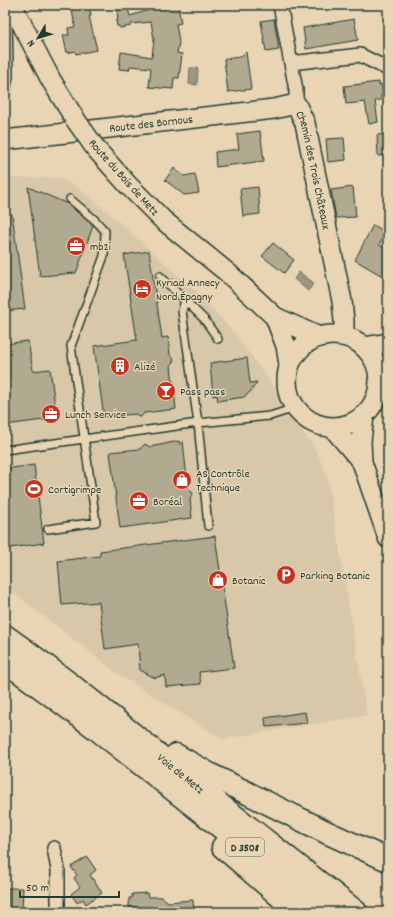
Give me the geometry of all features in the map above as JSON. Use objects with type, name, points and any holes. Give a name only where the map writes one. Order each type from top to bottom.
[{"type":"highway","name":"Voie de Metz","points":[[5,636],[48,667],[124,726],[210,797],[356,912]]},
{"type":"highway","name":"Voie de Metz","points":[[5,661],[29,678],[328,912]]},
{"type":"highway","points":[[29,678],[298,912]]},
{"type":"highway","points":[[124,726],[211,775],[328,833],[388,860]]},
{"type":"main road","name":"Route du Bois de Metz","points":[[12,5],[51,80],[75,119],[96,149],[128,184],[163,220],[234,278],[275,317],[318,337]]},
{"type":"main road","name":"Route des Bornous","points":[[5,140],[274,109],[296,104]]},
{"type":"main road","name":"Chemin des Trois Châteaux","points":[[296,104],[305,123],[342,301],[344,336]]},
{"type":"main road","name":"Route du Bois de Metz","points":[[275,317],[286,346],[289,365]]},
{"type":"main road","points":[[332,334],[344,336],[356,340],[384,369],[373,405],[364,416],[344,426],[333,428],[319,425],[306,419],[295,408],[287,387],[289,365],[296,352],[306,343],[318,337],[332,334]]},
{"type":"main road","points":[[364,347],[388,343]]},
{"type":"main road","points":[[364,416],[361,441],[362,462],[388,538]]},
{"type":"main road","points":[[333,428],[362,462]]},
{"type":"street","name":"Chemin des Trois Châteaux","points":[[280,5],[292,63],[296,90],[296,104]]},
{"type":"street","points":[[292,63],[360,55],[388,69]]},
{"type":"street","points":[[54,848],[58,870],[58,912]]},
{"type":"lane","points":[[5,97],[9,68],[8,5]]},
{"type":"lane","points":[[48,529],[96,522],[72,346],[104,256],[105,231],[70,198]]},
{"type":"lane","points":[[160,276],[204,319],[218,339]]},
{"type":"lane","points":[[184,300],[182,311],[198,423],[208,526]]},
{"type":"lane","points":[[5,450],[198,423],[270,416],[295,408]]},
{"type":"shaded area","points":[[190,68],[198,68],[197,85],[189,84]]},
{"type":"shaded area","points":[[5,178],[61,178],[77,187],[108,212],[201,296],[234,333],[263,372],[317,452],[328,481],[367,715],[222,739],[118,674],[5,586]]},
{"type":"shaded area","points":[[299,272],[314,283],[308,291],[294,279]]},
{"type":"building","points":[[71,5],[89,5],[91,16],[89,16],[97,50],[76,54],[75,51],[67,53],[63,35],[69,35],[68,28],[75,27]]},
{"type":"building","points":[[148,5],[178,5],[181,23],[176,24],[179,42],[177,53],[182,54],[179,78],[174,78],[173,89],[149,87],[151,68],[130,66],[129,70],[119,69],[121,52],[152,57],[154,39],[151,22],[131,24],[131,26],[120,28],[117,26],[117,11],[128,9],[130,16],[149,10]]},
{"type":"building","points":[[274,19],[279,50],[266,52],[261,21]]},
{"type":"building","points":[[354,19],[358,40],[306,49],[303,28]]},
{"type":"building","points":[[246,52],[251,89],[228,92],[224,59],[240,57]]},
{"type":"building","points":[[379,82],[379,85],[381,84],[383,95],[381,95],[381,100],[375,101],[378,122],[369,124],[365,102],[346,104],[344,86]]},
{"type":"building","points":[[260,131],[264,161],[216,167],[215,152],[239,149],[237,134]]},
{"type":"building","points":[[388,134],[388,155],[378,156],[377,135]]},
{"type":"building","points":[[344,138],[346,160],[328,162],[326,139]]},
{"type":"building","points":[[174,168],[184,176],[195,174],[199,193],[184,195],[165,180]]},
{"type":"building","points":[[28,187],[68,204],[93,226],[76,273],[40,276]]},
{"type":"building","points":[[258,187],[260,214],[243,216],[240,189]]},
{"type":"building","points":[[353,187],[356,217],[336,218],[331,190]]},
{"type":"building","points":[[5,214],[12,214],[25,309],[5,311]]},
{"type":"building","points":[[373,225],[386,232],[379,245],[388,250],[388,271],[384,277],[355,260]]},
{"type":"building","points":[[273,243],[294,260],[284,273],[262,256]]},
{"type":"building","points":[[149,251],[162,338],[168,337],[170,355],[174,359],[171,366],[176,409],[144,413],[140,418],[136,414],[104,417],[94,346],[137,340],[124,255]]},
{"type":"building","points":[[28,341],[33,371],[50,369],[56,412],[51,419],[5,425],[5,344]]},
{"type":"building","points":[[247,358],[250,383],[257,382],[251,391],[244,397],[218,401],[217,395],[213,396],[210,363]]},
{"type":"building","points":[[179,441],[180,445],[183,441],[188,489],[193,493],[190,499],[192,518],[120,528],[110,452],[140,449],[145,444],[150,447]]},
{"type":"building","points":[[34,465],[44,543],[10,548],[5,506],[5,469]]},
{"type":"building","points":[[215,536],[234,668],[199,672],[201,684],[166,687],[165,675],[155,678],[140,670],[138,644],[105,649],[99,602],[62,605],[58,561],[100,556],[100,551]]},
{"type":"building","points":[[305,712],[307,723],[266,727],[265,718]]},
{"type":"building","points":[[87,857],[96,870],[90,875],[102,893],[86,904],[83,899],[77,903],[71,894],[80,887],[74,878],[77,875],[71,867]]},
{"type":"building","points":[[8,888],[23,888],[22,912],[8,912]]},
{"type":"building","points":[[147,893],[148,897],[162,897],[168,902],[193,900],[194,912],[150,912],[150,907],[129,907],[129,898],[132,898],[132,894]]},
{"type":"place","name":"mb2i","points":[[76,246]]},
{"type":"place","name":"Kyriad Annecy Nord Épagny","points":[[142,289]]},
{"type":"place","name":"Alizé","points":[[120,366]]},
{"type":"place","name":"Pass pass","points":[[166,391]]},
{"type":"place","name":"Lunch Service","points":[[51,414]]},
{"type":"place","name":"AS Contrôle Technique","points":[[182,480]]},
{"type":"place","name":"Cortigrimpe","points":[[34,489]]},
{"type":"place","name":"Boréal","points":[[139,501]]},
{"type":"place","name":"Parking Botanic","points":[[286,575]]},
{"type":"place","name":"Botanic","points":[[218,580]]}]
